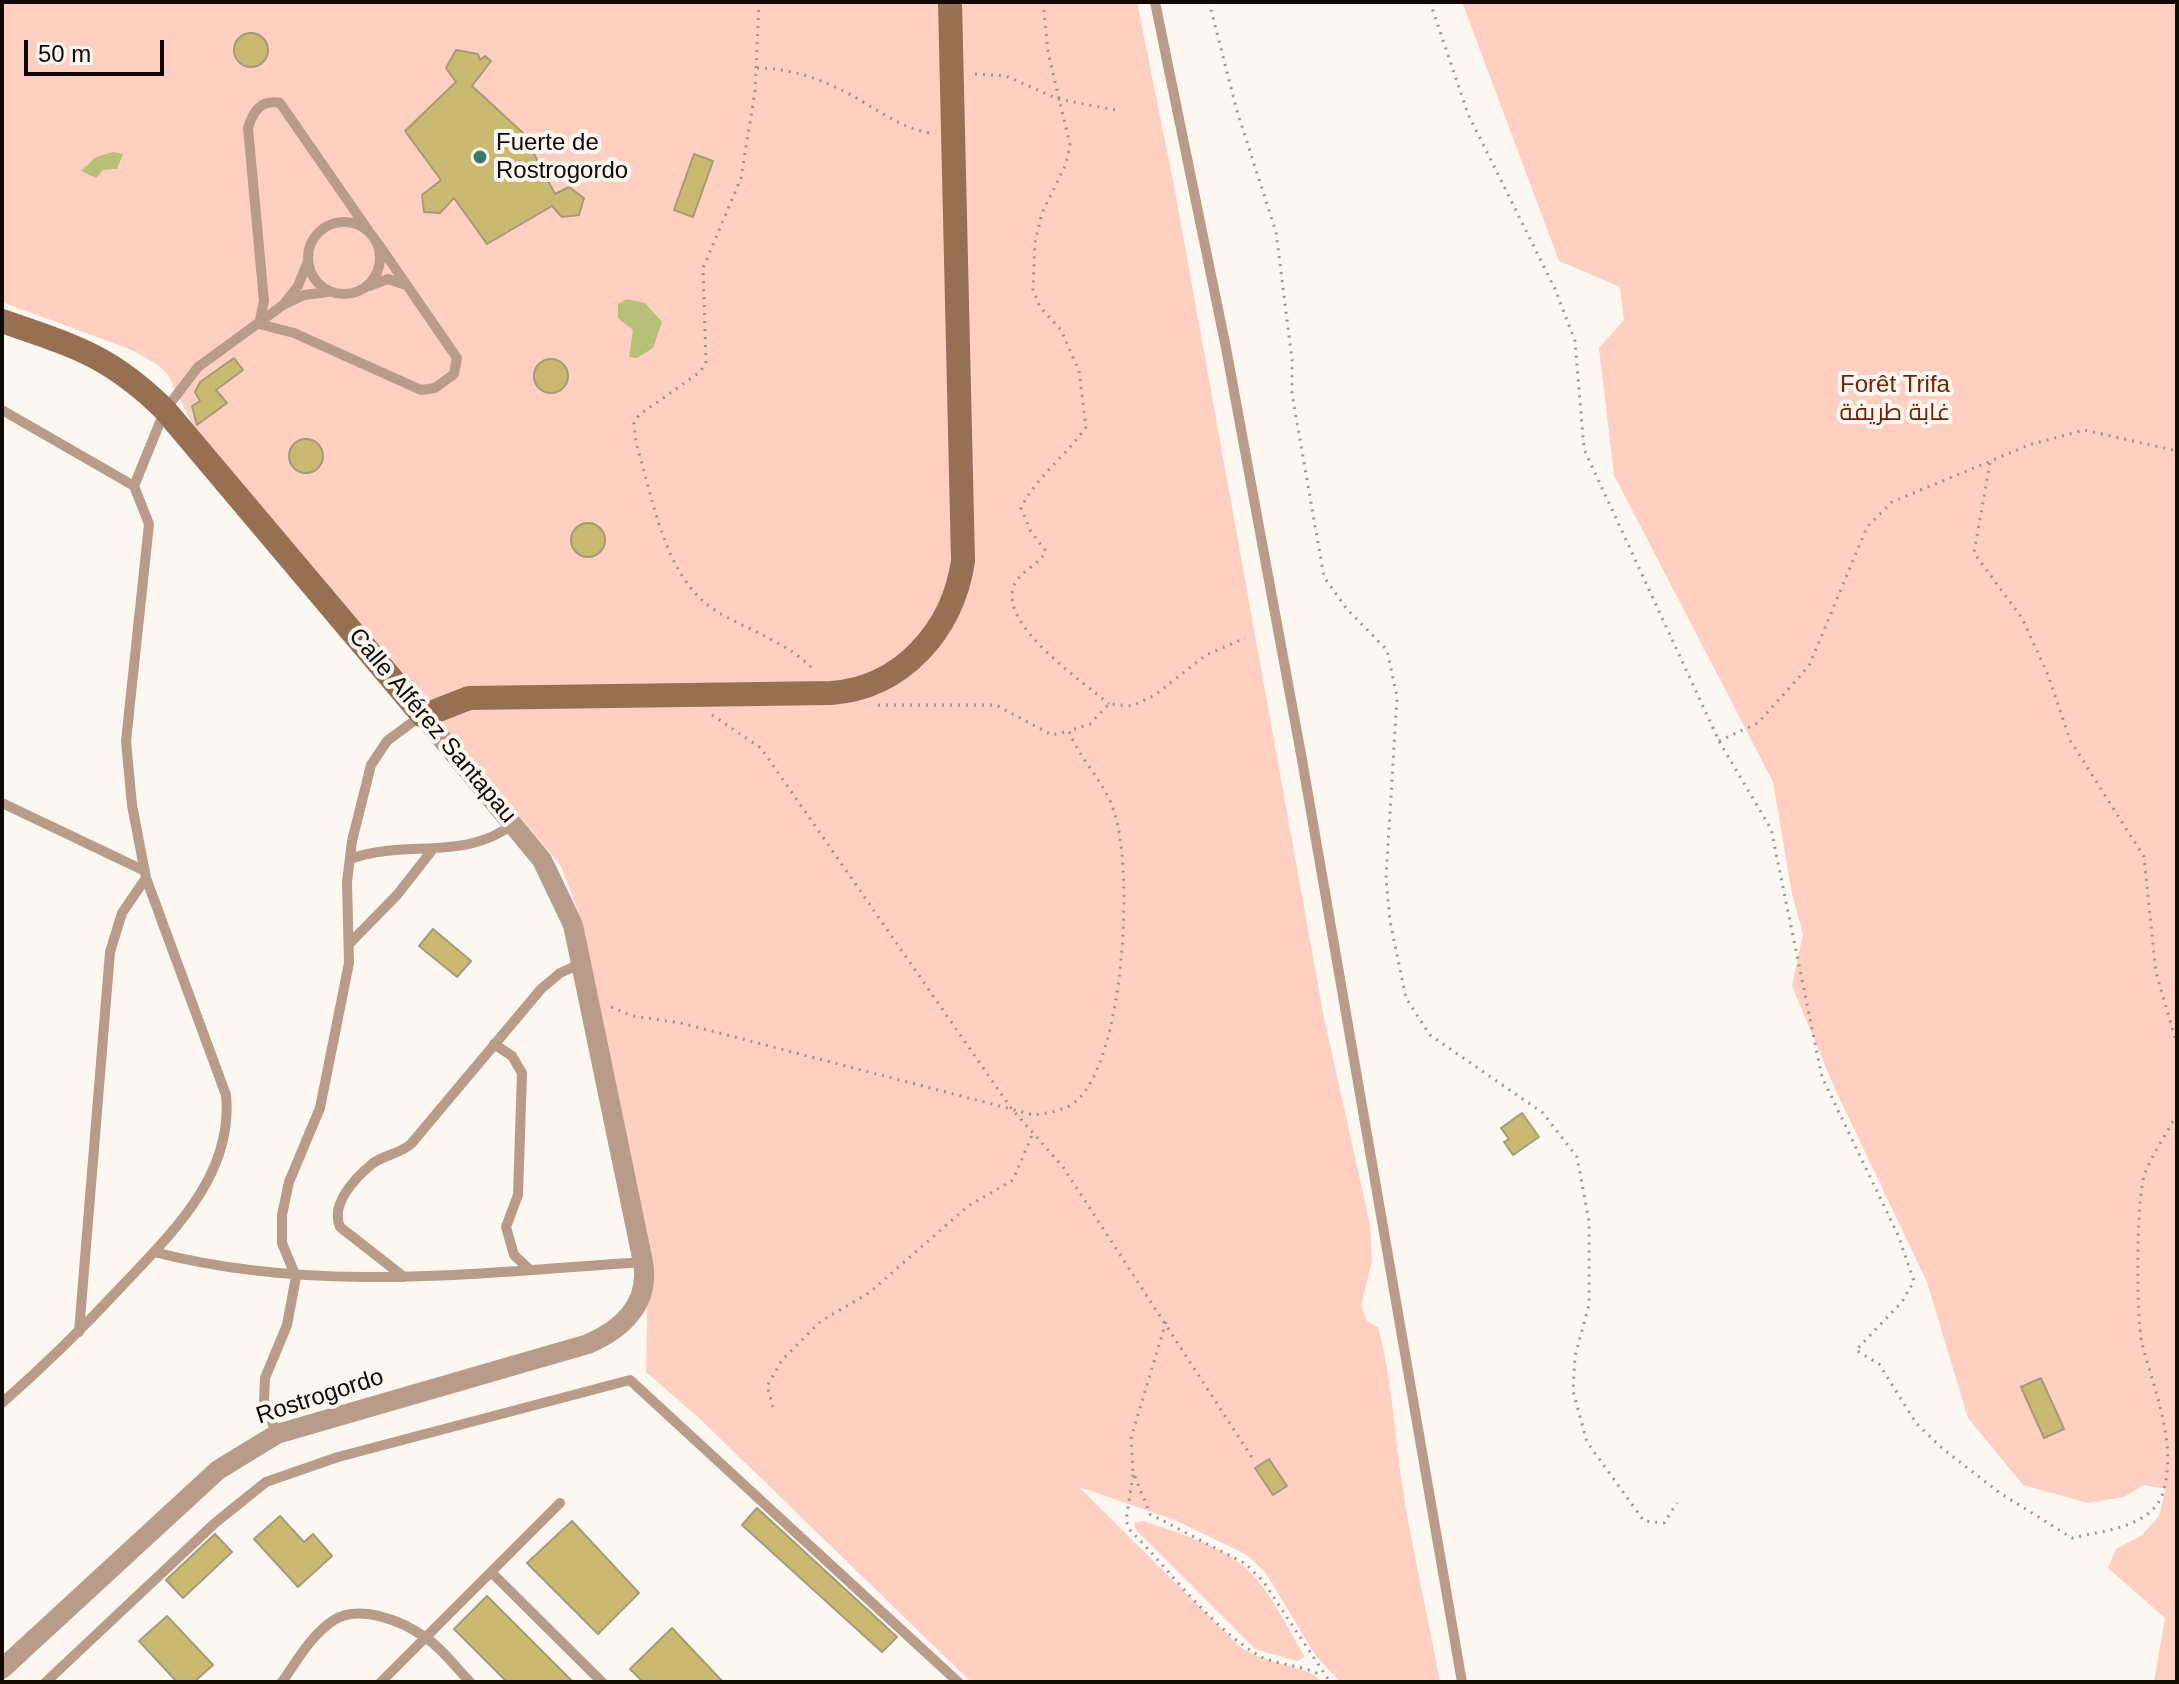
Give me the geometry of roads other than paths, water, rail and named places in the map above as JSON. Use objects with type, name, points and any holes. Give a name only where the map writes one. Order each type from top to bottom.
[{"type":"street","points":[[422,716],[469,698],[831,693],[870,686],[889,678],[914,658],[950,609],[960,584],[963,561],[950,2]]},
{"type":"street","name":"Calle Alférez Santapau","points":[[2,321],[115,365],[165,410],[542,860],[558,887],[583,963],[644,1268]]},
{"type":"street","name":"Rostrogordo","points":[[2,1669],[218,1470],[277,1434],[603,1337],[633,1313],[644,1268]]},
{"type":"lane","points":[[1155,2],[1226,348],[1298,739],[1462,1682]]},
{"type":"lane","points":[[271,101],[280,103],[457,358],[454,374],[435,388],[412,386],[294,333],[259,324],[264,301],[248,128],[252,115],[261,105],[271,101]]},
{"type":"lane","points":[[134,486],[165,410],[198,367],[283,305],[298,286],[311,243],[323,228],[339,222],[353,223],[368,230]]},
{"type":"lane","points":[[367,287],[379,271],[381,255],[377,242]]},
{"type":"lane","points":[[308,259],[312,276],[336,294]]},
{"type":"lane","points":[[283,305],[319,291],[350,294],[388,279],[403,284]]},
{"type":"lane","points":[[2,410],[134,486],[149,524],[126,741],[145,874],[212,1050],[226,1095],[228,1117],[224,1141],[208,1180],[183,1220],[79,1332],[2,1403]]},
{"type":"lane","points":[[277,1434],[264,1403],[265,1378],[287,1325],[296,1277],[282,1243],[285,1198],[320,1108],[349,963],[350,859],[371,765],[387,741],[422,716]]},
{"type":"lane","points":[[2,803],[145,874]]},
{"type":"lane","points":[[350,859],[375,852],[433,849],[482,842],[514,823]]},
{"type":"lane","points":[[349,944],[397,895],[433,849]]},
{"type":"lane","points":[[79,1332],[110,952],[122,913],[145,874]]},
{"type":"lane","points":[[404,1277],[340,1227],[336,1214],[340,1201],[371,1165],[411,1144],[550,981],[583,963]]},
{"type":"lane","points":[[494,1044],[512,1056],[522,1073],[518,1195],[506,1227],[514,1255],[530,1270]]},
{"type":"lane","points":[[154,1252],[231,1270],[296,1277],[404,1277],[644,1268]]},
{"type":"lane","points":[[46,1682],[215,1523],[266,1482],[338,1457],[630,1380],[958,1682]]},
{"type":"lane","points":[[381,1682],[560,1503]]},
{"type":"lane","points":[[491,1572],[602,1682]]},
{"type":"lane","points":[[282,1682],[311,1641],[345,1615],[369,1612],[426,1637],[470,1682]]},
{"type":"place","name":"Fuerte de Rostrogordo","points":[[480,157]]},
{"type":"park label","name":"Forêt Trifa غابة طريفة","points":[[1895,399]]}]
